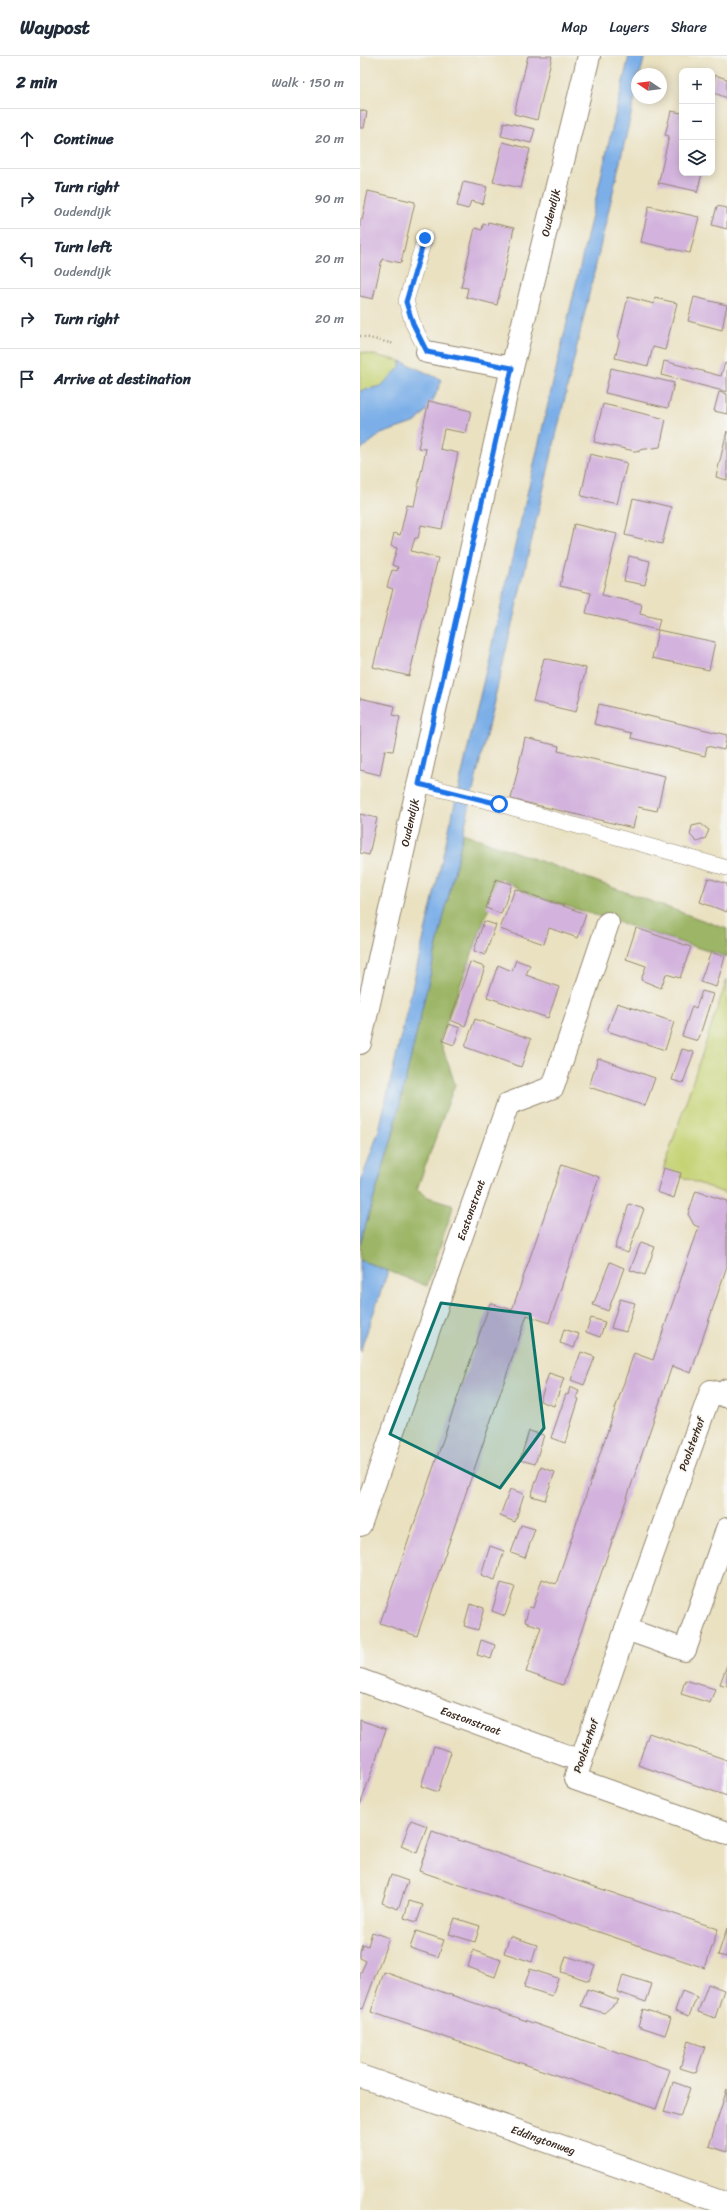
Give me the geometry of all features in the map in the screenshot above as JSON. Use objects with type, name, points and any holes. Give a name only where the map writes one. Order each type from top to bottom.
[{"type":"street","name":"Oudendijk","points":[[360,1043],[512,368],[589,56]]},
{"type":"street","points":[[427,352],[512,368]]},
{"type":"street","name":"Eastonstraat","points":[[360,1525],[508,1104],[553,1087],[608,923]]},
{"type":"street","name":"Poolsterhof","points":[[727,1390],[725,1396],[711,1391],[626,1629],[575,1779],[727,1833]]},
{"type":"street","points":[[626,1629],[685,1650],[727,1529]]},
{"type":"street","name":"Eastonstraat","points":[[360,1680],[581,1761]]},
{"type":"street","name":"Eddingtonweg","points":[[360,2076],[727,2204]]},
{"type":"lane","points":[[425,238],[406,302],[413,324],[427,352]]},
{"type":"lane","points":[[419,784],[449,790],[727,868]]},
{"type":"highlighted area","points":[[441,1303],[530,1314],[544,1428],[500,1488],[390,1434]]},
{"type":"green space","points":[[360,352],[401,361],[401,367],[381,386],[360,391]]},
{"type":"green space","points":[[463,833],[727,929],[727,957],[529,894],[500,878],[440,1040],[455,1084],[417,1189],[428,1197],[451,1204],[453,1207],[427,1286],[360,1260],[360,1244],[392,1138]]},
{"type":"green space","points":[[727,979],[727,1194],[663,1170]]},
{"type":"water","points":[[629,56],[645,56],[642,68],[631,68],[631,104],[633,104],[392,1138],[360,1244],[360,1184],[379,1130]]},
{"type":"water","points":[[401,361],[442,380],[431,405],[416,422],[381,434],[360,450],[360,391],[381,386],[400,367]]},
{"type":"water","points":[[360,1260],[388,1271],[360,1352]]},
{"type":"building","points":[[528,56],[552,56],[537,120],[514,114]]},
{"type":"building","points":[[715,75],[727,79],[727,98],[715,93]]},
{"type":"building","points":[[360,110],[367,112],[364,128],[360,128]]},
{"type":"building","points":[[671,111],[679,112],[679,176],[701,176],[697,193],[696,191],[660,183],[658,185],[669,136],[665,135]]},
{"type":"building","points":[[504,122],[535,129],[531,143],[501,136]]},
{"type":"building","points":[[503,142],[530,149],[521,188],[493,182]]},
{"type":"building","points":[[463,182],[487,187],[483,204],[471,201],[468,209],[457,206]]},
{"type":"building","points":[[368,191],[415,202],[401,263],[382,259],[373,299],[360,296],[360,219],[362,220]]},
{"type":"building","points":[[649,206],[699,217],[690,253],[641,242]]},
{"type":"building","points":[[717,206],[727,208],[727,229],[712,225]]},
{"type":"building","points":[[488,222],[514,228],[497,305],[466,297],[468,288],[461,287],[475,228],[482,230],[483,224],[487,225]]},
{"type":"building","points":[[628,297],[654,304],[655,298],[677,303],[665,350],[653,347],[648,366],[615,358],[620,339],[618,338]]},
{"type":"building","points":[[694,297],[727,305],[722,330],[688,321]]},
{"type":"building","points":[[664,361],[721,376],[725,363],[727,364],[727,392],[661,375]]},
{"type":"building","points":[[611,368],[674,383],[668,408],[605,393]]},
{"type":"building","points":[[719,392],[727,394],[727,414],[714,411]]},
{"type":"building","points":[[429,401],[471,411],[466,433],[444,429],[440,449],[458,453],[442,529],[421,525],[418,538],[415,538],[411,551],[438,558],[409,676],[373,667],[393,589],[387,587],[392,570],[397,571],[398,567],[392,565],[397,548],[391,546],[394,533],[400,535],[407,505],[414,506],[426,449],[418,448]]},
{"type":"building","points":[[603,404],[666,419],[660,447],[639,450],[639,452],[594,442]]},
{"type":"building","points":[[727,431],[727,480],[716,477]]},
{"type":"building","points":[[590,454],[627,463],[617,504],[581,496]]},
{"type":"building","points":[[633,498],[671,507],[662,544],[625,535]]},
{"type":"building","points":[[574,524],[617,534],[602,595],[642,604],[640,614],[660,619],[657,630],[586,613],[591,593],[560,586]]},
{"type":"building","points":[[629,556],[650,561],[645,585],[624,581]]},
{"type":"building","points":[[658,630],[715,642],[709,670],[652,658]]},
{"type":"building","points":[[544,658],[586,668],[576,712],[533,702]]},
{"type":"building","points":[[360,698],[395,706],[393,715],[400,717],[393,751],[385,750],[380,775],[360,770]]},
{"type":"building","points":[[599,704],[727,735],[724,750],[707,746],[705,756],[631,738],[632,733],[594,724]]},
{"type":"building","points":[[525,738],[559,746],[558,751],[665,776],[657,811],[638,807],[633,828],[511,799]]},
{"type":"building","points":[[360,814],[377,818],[369,855],[360,853]]},
{"type":"building","points":[[701,824],[709,830],[705,839],[697,842],[690,835],[692,826]]},
{"type":"building","points":[[708,878],[727,884],[727,912],[700,902]]},
{"type":"building","points":[[496,879],[512,884],[501,914],[486,908]]},
{"type":"building","points":[[515,889],[586,914],[578,938],[549,928],[544,944],[500,929]]},
{"type":"building","points":[[484,921],[496,925],[485,955],[474,951]]},
{"type":"building","points":[[636,928],[691,947],[680,978],[666,974],[661,988],[641,980],[646,966],[626,959]]},
{"type":"building","points":[[711,952],[725,957],[716,987],[700,982]]},
{"type":"building","points":[[516,960],[530,965],[526,975],[559,987],[548,1018],[487,997],[498,965],[512,971]]},
{"type":"building","points":[[470,962],[485,967],[465,1026],[450,1020]]},
{"type":"building","points":[[702,991],[713,994],[698,1041],[682,1036],[692,1006],[696,1008]]},
{"type":"building","points":[[617,1003],[674,1022],[665,1050],[607,1031]]},
{"type":"building","points":[[475,1019],[531,1039],[521,1067],[465,1047]]},
{"type":"building","points":[[449,1024],[460,1028],[454,1045],[443,1041]]},
{"type":"building","points":[[682,1049],[694,1052],[683,1083],[672,1080]]},
{"type":"building","points":[[598,1058],[655,1078],[645,1106],[589,1087]]},
{"type":"building","points":[[562,1164],[599,1177],[549,1323],[527,1315],[417,1636],[380,1623],[490,1303],[512,1310]]},
{"type":"building","points":[[664,1168],[681,1173],[674,1198],[657,1192]]},
{"type":"building","points":[[696,1191],[727,1201],[727,1266],[691,1373],[672,1366],[563,1685],[526,1672],[541,1627],[525,1622],[529,1607],[533,1608],[542,1579],[556,1584],[634,1353],[653,1360],[699,1227],[694,1225],[688,1214]]},
{"type":"building","points":[[629,1204],[644,1209],[628,1253],[615,1248]]},
{"type":"building","points":[[641,1242],[655,1247],[645,1275],[630,1270]]},
{"type":"building","points":[[610,1262],[624,1268],[608,1311],[593,1305]]},
{"type":"building","points":[[620,1299],[635,1303],[626,1332],[611,1328]]},
{"type":"building","points":[[591,1318],[605,1322],[600,1337],[586,1332]]},
{"type":"building","points":[[564,1329],[579,1334],[574,1348],[560,1343]]},
{"type":"building","points":[[581,1352],[595,1357],[584,1385],[571,1380]]},
{"type":"building","points":[[549,1373],[564,1378],[554,1406],[540,1401]]},
{"type":"building","points":[[570,1387],[579,1391],[576,1398],[579,1399],[565,1443],[551,1438],[566,1394],[568,1395]]},
{"type":"building","points":[[529,1431],[544,1435],[535,1464],[520,1460]]},
{"type":"building","points":[[541,1467],[555,1472],[545,1500],[531,1496]]},
{"type":"building","points":[[510,1489],[524,1494],[515,1522],[500,1516]]},
{"type":"building","points":[[521,1525],[535,1529],[525,1558],[511,1553]]},
{"type":"building","points":[[490,1546],[504,1551],[495,1580],[481,1575]]},
{"type":"building","points":[[501,1583],[515,1587],[505,1616],[492,1611]]},
{"type":"building","points":[[470,1604],[484,1608],[478,1630],[464,1626]]},
{"type":"building","points":[[481,1640],[495,1645],[491,1659],[477,1655]]},
{"type":"building","points":[[727,1665],[727,1686],[720,1684]]},
{"type":"building","points":[[685,1680],[715,1689],[710,1703],[681,1694]]},
{"type":"building","points":[[360,1720],[386,1729],[360,1806]]},
{"type":"building","points":[[649,1733],[727,1760],[727,1796],[638,1765]]},
{"type":"building","points":[[434,1746],[451,1752],[438,1792],[421,1786]]},
{"type":"building","points":[[411,1820],[427,1826],[417,1853],[401,1846]]},
{"type":"building","points":[[432,1831],[718,1929],[705,1968],[419,1871]]},
{"type":"building","points":[[391,1875],[408,1881],[398,1909],[382,1903]]},
{"type":"building","points":[[409,1901],[423,1905],[417,1922],[404,1918]]},
{"type":"building","points":[[455,1918],[480,1926],[475,1942],[449,1934]]},
{"type":"building","points":[[727,1928],[727,1957],[718,1955]]},
{"type":"building","points":[[416,1931],[444,1940],[438,1957],[410,1948]]},
{"type":"building","points":[[372,1932],[389,1938],[363,2009],[360,2008],[360,1975],[366,1961],[360,1958],[360,1951],[362,1944],[368,1946]]},
{"type":"building","points":[[510,1936],[537,1945],[532,1962],[504,1953]]},
{"type":"building","points":[[473,1950],[501,1960],[495,1977],[468,1967]]},
{"type":"building","points":[[566,1956],[595,1965],[589,1981],[561,1972]]},
{"type":"building","points":[[530,1969],[558,1978],[552,1996],[524,1987]]},
{"type":"building","points":[[384,1972],[670,2070],[656,2109],[371,2012]]},
{"type":"building","points":[[623,1975],[652,1984],[646,2002],[618,1992]]},
{"type":"building","points":[[708,1984],[724,1990],[715,2018],[698,2012]]},
{"type":"building","points":[[587,1989],[619,2000],[604,2013],[581,2006]]},
{"type":"building","points":[[682,1991],[697,1997],[689,2016],[675,2011]]},
{"type":"building","points":[[643,2009],[671,2018],[665,2035],[638,2026]]},
{"type":"building","points":[[688,2041],[705,2047],[696,2073],[680,2068]]},
{"type":"building","points":[[673,2082],[690,2088],[680,2117],[664,2112]]},
{"type":"building","points":[[727,2089],[727,2152],[709,2146]]},
{"type":"route","points":[[425,238],[406,302],[413,324],[427,352],[512,368],[419,784],[449,790],[499,804]]}]
